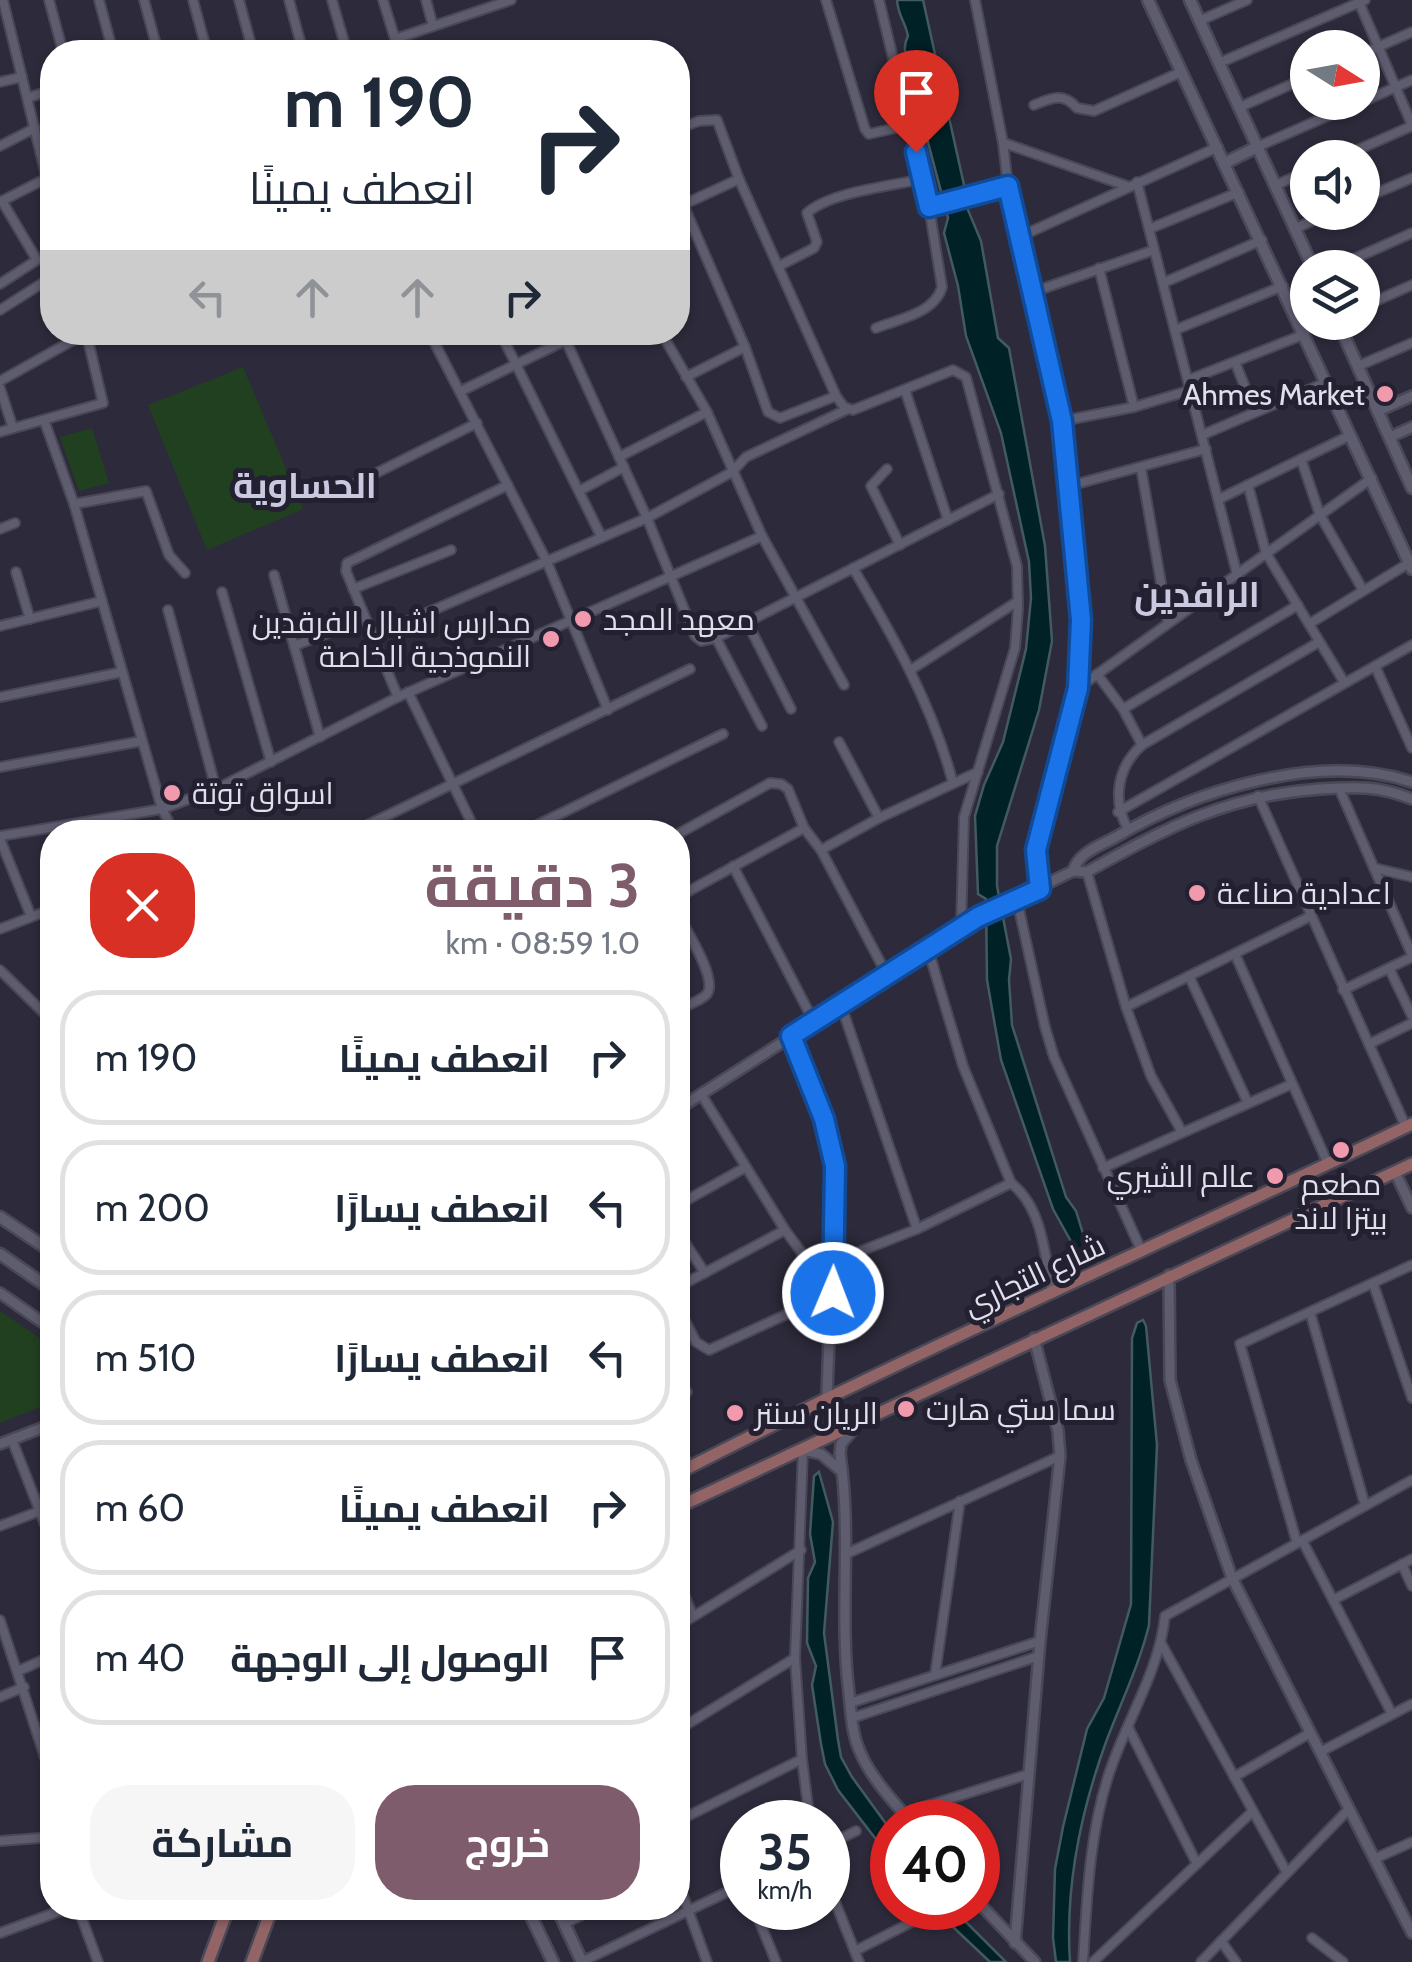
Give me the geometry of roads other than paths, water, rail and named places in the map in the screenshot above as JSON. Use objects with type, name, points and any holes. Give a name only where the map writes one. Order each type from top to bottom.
[{"type":"main road","points":[[1148,0],[1290,301]]},
{"type":"main road","points":[[1190,0],[1290,219]]},
{"type":"main road","points":[[1225,163],[1258,146]]},
{"type":"main road","points":[[1308,340],[1411,566]]},
{"type":"main road","points":[[1346,340],[1411,484]]},
{"type":"main road","name":"شارع التجاري","points":[[690,1467],[827,1396],[1409,1126]]},
{"type":"main road","name":"شارع التجاري","points":[[690,1502],[1412,1164]]},
{"type":"main road","points":[[0,1216],[40,1244]]},
{"type":"main road","points":[[0,1254],[40,1282]]},
{"type":"main road","points":[[208,1962],[224,1920]]},
{"type":"main road","points":[[256,1959],[268,1920]]},
{"type":"main road","points":[[533,1920],[553,1962]]},
{"type":"main road","points":[[562,1920],[582,1962]]},
{"type":"street","points":[[3,0],[40,149]]},
{"type":"street","points":[[50,0],[60,40]]},
{"type":"street","points":[[99,0],[110,40]]},
{"type":"street","points":[[144,0],[155,40]]},
{"type":"street","points":[[193,0],[204,40]]},
{"type":"street","points":[[239,0],[250,40]]},
{"type":"street","points":[[289,0],[300,40]]},
{"type":"street","points":[[332,0],[344,40]]},
{"type":"street","points":[[384,0],[395,39],[511,0]]},
{"type":"street","points":[[426,0],[433,26]]},
{"type":"street","points":[[474,0],[477,12]]},
{"type":"street","points":[[826,0],[865,129],[876,134],[909,125]]},
{"type":"street","points":[[876,328],[932,306],[942,287],[929,207],[879,0]]},
{"type":"street","points":[[975,0],[1004,143],[1008,186],[1062,421],[1081,620],[1078,688],[1036,850],[1040,889]]},
{"type":"street","points":[[1199,21],[1247,0]]},
{"type":"street","points":[[1219,63],[1361,1],[1372,30]]},
{"type":"street","points":[[1380,46],[1412,32]]},
{"type":"street","points":[[0,46],[13,42]]},
{"type":"street","points":[[1379,140],[1412,125],[1380,51]]},
{"type":"street","points":[[1034,105],[1061,96],[1077,108],[1094,112],[1181,72]]},
{"type":"street","points":[[0,82],[22,77]]},
{"type":"street","points":[[1380,94],[1412,80]]},
{"type":"street","points":[[1240,106],[1290,85]]},
{"type":"street","points":[[27,98],[40,94]]},
{"type":"street","points":[[690,125],[717,120],[739,179],[836,396],[848,410]]},
{"type":"street","points":[[1258,146],[1319,120]]},
{"type":"street","points":[[0,146],[35,128]]},
{"type":"street","points":[[1004,143],[1127,186]]},
{"type":"street","points":[[1019,236],[1218,147]]},
{"type":"street","points":[[1380,192],[1412,178]]},
{"type":"street","points":[[690,201],[739,179]]},
{"type":"street","points":[[779,266],[814,248],[817,242],[810,209],[832,200],[922,179]]},
{"type":"street","points":[[1276,185],[1290,179]]},
{"type":"street","points":[[0,284],[37,260],[1,201],[40,182]]},
{"type":"street","points":[[1136,182],[1236,574]]},
{"type":"street","points":[[929,207],[1008,186]]},
{"type":"street","points":[[1149,228],[1238,192]]},
{"type":"street","points":[[690,228],[745,347],[768,412],[780,418],[836,396]]},
{"type":"street","points":[[1373,250],[1412,233]]},
{"type":"street","points":[[1163,282],[1262,240]]},
{"type":"street","points":[[1033,292],[1154,250]]},
{"type":"street","points":[[1100,268],[1134,407]]},
{"type":"street","points":[[0,310],[40,285]]},
{"type":"street","points":[[1175,330],[1283,286]]},
{"type":"street","points":[[1380,299],[1412,286]]},
{"type":"street","points":[[1062,421],[1134,407],[1290,340]]},
{"type":"street","points":[[1358,366],[1412,343]]},
{"type":"street","points":[[13,428],[0,384],[66,345]]},
{"type":"street","points":[[0,432],[103,403],[89,345]]},
{"type":"street","points":[[436,345],[547,562],[608,710]]},
{"type":"street","points":[[506,345],[601,536]]},
{"type":"street","points":[[461,391],[548,345]]},
{"type":"street","points":[[567,345],[701,641],[716,638],[999,494]]},
{"type":"street","points":[[668,345],[707,412],[762,536],[844,685]]},
{"type":"street","points":[[686,376],[745,347]]},
{"type":"street","points":[[1235,362],[1255,412]]},
{"type":"street","points":[[373,636],[647,518],[732,472],[746,457],[848,410],[953,370],[966,377],[1017,566],[1018,600],[1015,648],[964,817],[961,928]]},
{"type":"street","points":[[1202,435],[1327,382]]},
{"type":"street","points":[[905,390],[948,520]]},
{"type":"street","points":[[1378,411],[1412,396]]},
{"type":"street","points":[[619,457],[707,412]]},
{"type":"street","points":[[44,420],[74,504],[168,820]]},
{"type":"street","points":[[328,497],[477,423]]},
{"type":"street","points":[[1390,437],[1412,428]]},
{"type":"street","points":[[1219,499],[1351,435]]},
{"type":"street","points":[[1069,486],[1206,449]]},
{"type":"street","points":[[1301,459],[1320,514],[1363,590]]},
{"type":"street","points":[[579,491],[624,467]]},
{"type":"street","points":[[1141,468],[1168,624]]},
{"type":"street","points":[[887,470],[871,486],[900,545]]},
{"type":"street","points":[[1078,688],[1372,478]]},
{"type":"street","points":[[398,697],[346,571],[347,563],[508,485]]},
{"type":"street","points":[[1248,485],[1266,553],[1344,682]]},
{"type":"street","points":[[74,504],[146,491],[169,555],[186,573]]},
{"type":"street","points":[[0,529],[16,523]]},
{"type":"street","points":[[101,820],[162,809],[216,789],[408,692],[762,536]]},
{"type":"street","points":[[354,588],[451,550]]},
{"type":"street","points":[[1309,624],[1411,566]]},
{"type":"street","points":[[853,568],[912,669],[941,738],[953,783]]},
{"type":"street","points":[[16,572],[30,619]]},
{"type":"street","points":[[274,575],[320,737]]},
{"type":"street","points":[[222,592],[271,762]]},
{"type":"street","points":[[912,669],[1018,600]]},
{"type":"street","points":[[0,626],[102,601]]},
{"type":"street","points":[[1123,709],[1298,605]]},
{"type":"street","points":[[168,610],[216,789]]},
{"type":"street","points":[[747,622],[791,709]]},
{"type":"street","points":[[294,646],[338,629]]},
{"type":"street","points":[[716,638],[762,726]]},
{"type":"street","points":[[1128,830],[1118,812],[1127,758],[1142,745],[1320,642]]},
{"type":"street","points":[[1118,812],[1412,645]]},
{"type":"street","points":[[1374,666],[1412,748]]},
{"type":"street","points":[[377,820],[690,669]]},
{"type":"street","points":[[0,697],[122,672]]},
{"type":"street","points":[[1098,674],[1142,745]]},
{"type":"street","points":[[408,692],[470,820]]},
{"type":"street","points":[[548,820],[724,734]]},
{"type":"street","points":[[0,767],[142,741]]},
{"type":"street","points":[[839,742],[878,818]]},
{"type":"street","points":[[821,850],[878,818],[978,772]]},
{"type":"street","points":[[690,1101],[978,917],[1073,871],[1082,856],[1128,830],[1202,796],[1274,778],[1365,772],[1412,782]]},
{"type":"street","points":[[690,827],[770,784],[788,789],[804,828],[821,850],[888,975]]},
{"type":"street","points":[[1073,871],[1087,872],[1163,829],[1208,810],[1258,796],[1362,785],[1412,799]]},
{"type":"street","points":[[1339,788],[1412,956],[1344,990]]},
{"type":"street","points":[[1258,796],[1368,1044],[1409,1126]]},
{"type":"street","points":[[690,890],[804,828]]},
{"type":"street","points":[[32,916],[0,838],[40,831]]},
{"type":"street","points":[[1082,856],[1126,1007],[1151,1076],[1182,1132]]},
{"type":"street","points":[[732,866],[814,1022]]},
{"type":"street","points":[[1374,868],[1412,876]]},
{"type":"street","points":[[1018,900],[1054,1057],[1142,1252]]},
{"type":"street","points":[[0,929],[40,913]]},
{"type":"street","points":[[1126,1007],[1311,916]]},
{"type":"street","points":[[690,937],[710,975],[707,994],[690,1003]]},
{"type":"street","points":[[928,949],[962,1066],[1011,1183],[1024,1193],[1039,1226],[1052,1294]]},
{"type":"street","points":[[1235,954],[1329,1165]]},
{"type":"street","points":[[1368,1044],[1412,1020],[1389,968]]},
{"type":"street","points":[[0,970],[40,1008]]},
{"type":"street","points":[[1189,976],[1248,1103]]},
{"type":"street","points":[[840,1005],[917,1230]]},
{"type":"street","points":[[791,1036],[824,1119],[833,1154],[834,1262],[827,1396]]},
{"type":"street","points":[[1103,1168],[1292,1084]]},
{"type":"street","points":[[701,1094],[802,1253],[815,1302]]},
{"type":"street","points":[[690,1198],[746,1167]]},
{"type":"street","points":[[1395,1172],[1412,1208]]},
{"type":"street","points":[[834,1262],[917,1230],[1011,1183]]},
{"type":"street","points":[[690,1281],[785,1230]]},
{"type":"street","points":[[690,1250],[705,1273]]},
{"type":"street","points":[[1392,1714],[1300,1542],[1240,1344],[1412,1265]]},
{"type":"street","points":[[1170,1275],[1170,1380],[1191,1460],[1232,1578],[1410,1927]]},
{"type":"street","points":[[1373,1283],[1412,1398]]},
{"type":"street","points":[[0,1293],[40,1321]]},
{"type":"street","points":[[690,1330],[696,1342],[709,1350],[833,1293]]},
{"type":"street","points":[[1310,1312],[1366,1506]]},
{"type":"street","points":[[1014,1944],[1060,1456],[1058,1431],[1034,1338]]},
{"type":"street","points":[[860,1421],[841,1444],[847,1525],[842,1631],[860,1753],[894,1800]]},
{"type":"street","points":[[0,1444],[40,1429]]},
{"type":"street","points":[[0,1526],[40,1511],[12,1440]]},
{"type":"street","points":[[807,1800],[795,1658],[803,1450],[822,1454],[842,1472]]},
{"type":"street","points":[[846,1554],[1060,1456]]},
{"type":"street","points":[[1083,1962],[1089,1862],[1108,1777],[1162,1646],[1165,1616],[1412,1480]]},
{"type":"street","points":[[934,1675],[960,1502]]},
{"type":"street","points":[[690,1618],[802,1550]]},
{"type":"street","points":[[1333,1600],[1412,1559]]},
{"type":"street","points":[[1402,1564],[1412,1586]]},
{"type":"street","points":[[690,1607],[694,1616]]},
{"type":"street","points":[[0,1620],[40,1740]]},
{"type":"street","points":[[850,1703],[1040,1641]]},
{"type":"street","points":[[1162,1646],[1287,1874]]},
{"type":"street","points":[[852,1718],[1039,1656]]},
{"type":"street","points":[[690,1723],[795,1658]]},
{"type":"street","points":[[18,1670],[40,1661]]},
{"type":"street","points":[[0,1697],[24,1687]]},
{"type":"street","points":[[1320,1752],[1411,1707]]},
{"type":"street","points":[[1128,1727],[1197,1864]]},
{"type":"street","points":[[1234,1776],[1310,1733]]},
{"type":"street","points":[[690,1815],[802,1759]]},
{"type":"street","points":[[945,1800],[1028,1774]]},
{"type":"street","points":[[1201,1962],[1349,1809]]},
{"type":"street","points":[[1093,1962],[1253,1811]]},
{"type":"street","points":[[850,1835],[856,1832]]},
{"type":"street","points":[[0,1840],[40,1840]]},
{"type":"street","points":[[1374,1859],[1412,1842]]},
{"type":"street","points":[[690,1910],[720,1896]]},
{"type":"street","points":[[0,1934],[40,1919]]},
{"type":"street","points":[[82,1920],[98,1962]]},
{"type":"street","points":[[564,1924],[572,1920]]},
{"type":"street","points":[[582,1962],[669,1920]]},
{"type":"street","points":[[689,1920],[707,1962]]},
{"type":"street","points":[[1000,1928],[1035,1962]]},
{"type":"street","points":[[763,1930],[776,1962]]},
{"type":"street","points":[[846,1930],[859,1962]]},
{"type":"street","points":[[854,1951],[896,1930]]},
{"type":"street","points":[[1312,1938],[1343,1962]]},
{"type":"street","points":[[1221,1942],[1236,1962]]},
{"type":"place","name":"Ahmes Market","points":[[1385,394]]},
{"type":"place","name":"معهد المجد","points":[[583,619]]},
{"type":"place","name":"مدارس اشبال الفرقدين النموذجية الخاصة","points":[[551,639]]},
{"type":"place","name":"اسواق توتة","points":[[172,793]]},
{"type":"place","name":"اعدادية صناعة","points":[[1197,893]]},
{"type":"place","name":"مطعم بيتزا لاند","points":[[1341,1150]]},
{"type":"place","name":"عالم الشيري","points":[[1275,1176]]},
{"type":"place","name":"سما ستي هارت","points":[[906,1409]]},
{"type":"place","name":"الريان سنتر","points":[[735,1413]]},
{"type":"district","name":"الحساوية","points":[[305,485]]},
{"type":"district","name":"الرافدين","points":[[1197,594]]}]
